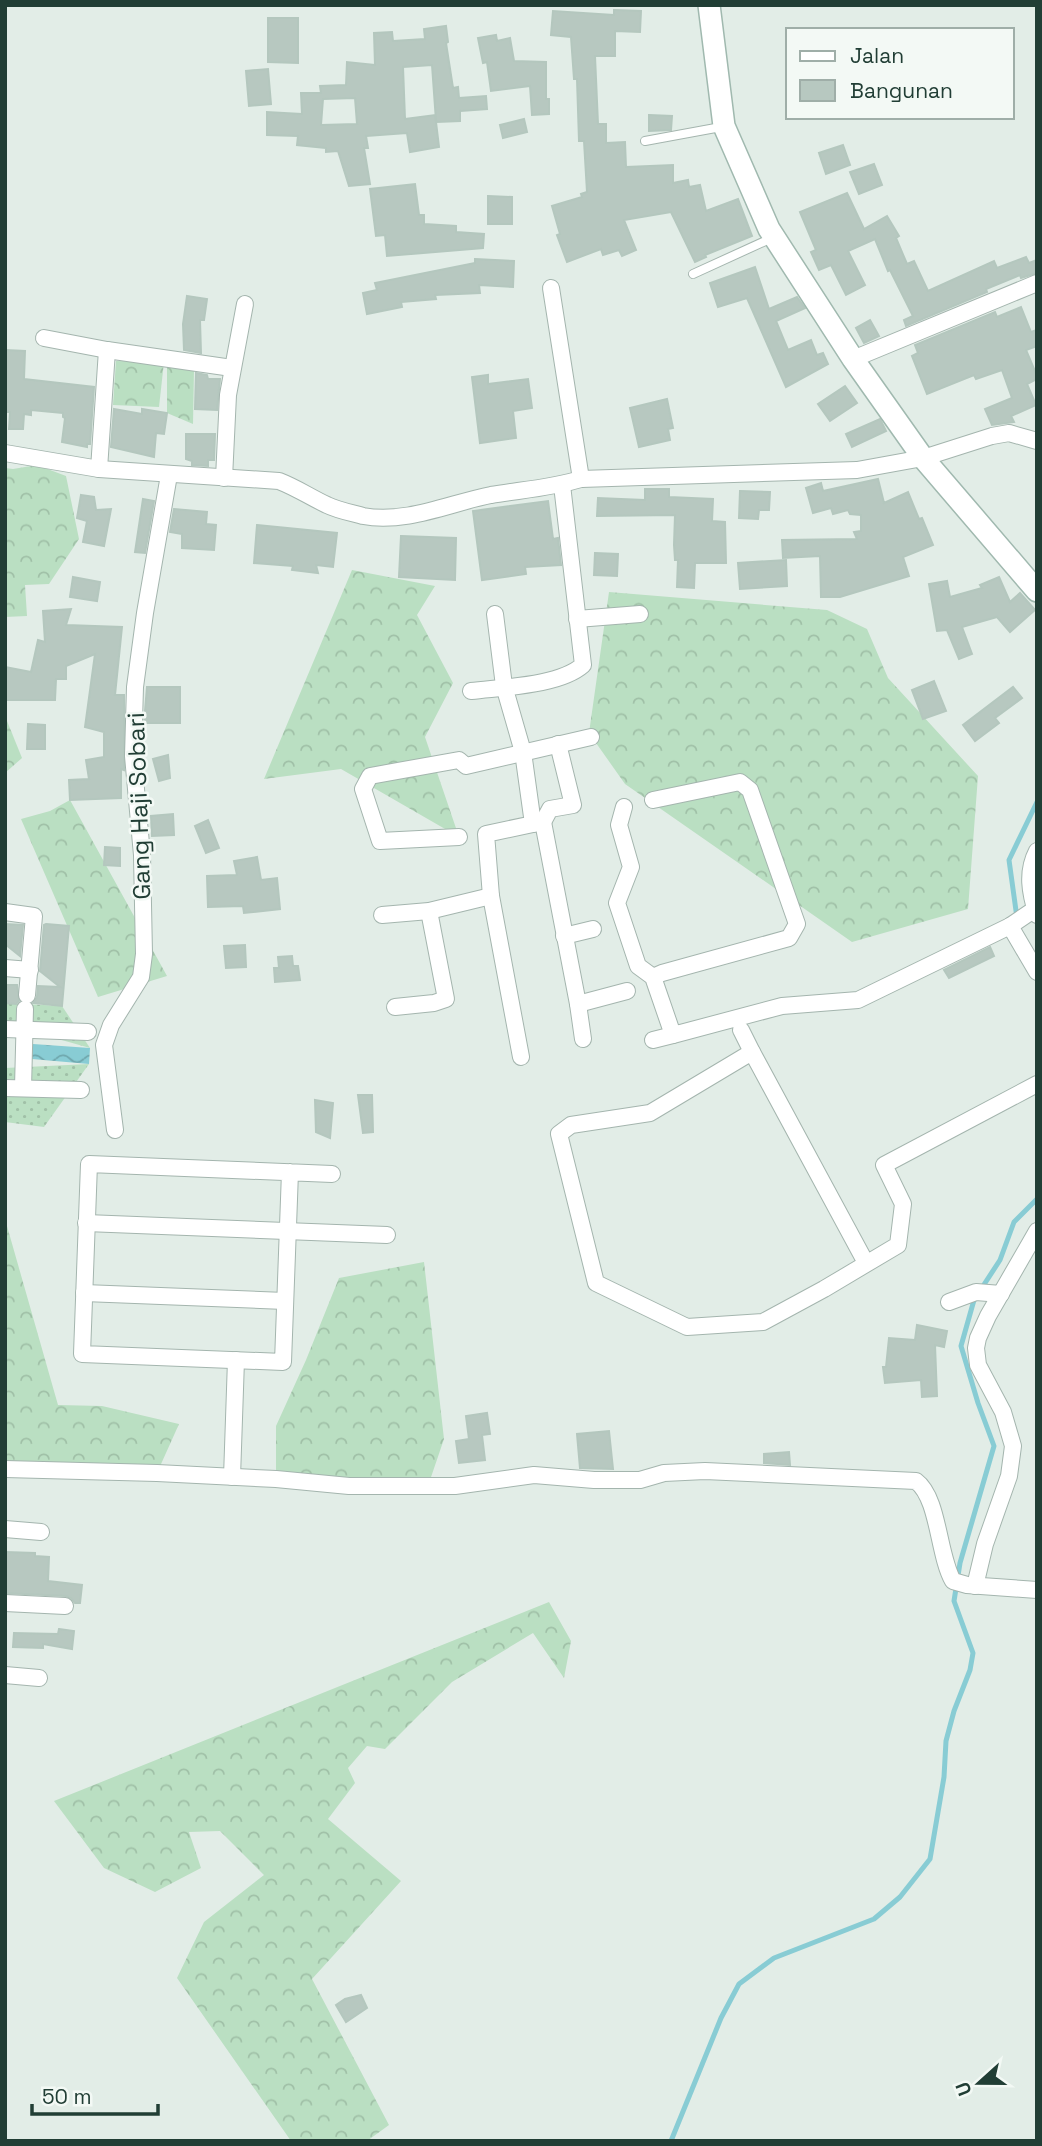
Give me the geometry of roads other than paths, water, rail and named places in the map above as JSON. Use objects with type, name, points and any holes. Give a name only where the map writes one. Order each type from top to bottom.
[{"type":"main road","points":[[709,5],[724,127],[774,237],[853,359],[923,458],[1037,591]]},
{"type":"street","points":[[853,359],[1037,284]]},
{"type":"street","points":[[551,288],[581,479]]},
{"type":"street","points":[[224,478],[228,395],[245,304]]},
{"type":"street","points":[[44,338],[232,368]]},
{"type":"street","points":[[99,469],[107,350]]},
{"type":"street","points":[[5,453],[99,469],[279,481],[302,490],[328,506],[366,516],[397,516],[490,496],[562,485],[581,479],[857,470],[923,458],[1010,433],[1037,441]]},
{"type":"street","name":"Gang Haji Sobari","points":[[115,1130],[104,1045],[111,1026],[141,977],[144,954],[142,855],[133,756],[135,687],[169,475]]},
{"type":"street","points":[[471,691],[555,678],[576,671],[583,665],[562,485]]},
{"type":"street","points":[[495,614],[504,687],[523,752],[564,936],[583,1040]]},
{"type":"street","points":[[577,619],[640,614]]},
{"type":"street","points":[[558,744],[573,805],[550,809],[538,823],[486,834],[380,841],[363,789],[370,776],[459,760],[466,766],[523,752],[558,744],[591,737]]},
{"type":"street","points":[[653,800],[700,788],[740,782],[750,790],[797,924],[789,937],[653,977]]},
{"type":"street","points":[[624,807],[619,825],[631,867],[617,903],[638,965],[653,977],[673,1035]]},
{"type":"street","points":[[486,834],[491,896],[521,1057]]},
{"type":"street","points":[[653,1040],[782,1006],[858,1000],[1010,926],[1034,913],[1030,890],[1030,864],[1037,851]]},
{"type":"street","points":[[382,915],[429,911],[491,896]]},
{"type":"street","points":[[395,1007],[446,999],[429,911]]},
{"type":"street","points":[[5,912],[34,916],[24,1029],[23,1088]]},
{"type":"street","points":[[1010,926],[1037,972]]},
{"type":"street","points":[[564,936],[593,929]]},
{"type":"street","points":[[5,968],[30,970]]},
{"type":"street","points":[[578,1004],[627,991]]},
{"type":"street","points":[[5,1029],[88,1032]]},
{"type":"street","points":[[741,1030],[866,1263]]},
{"type":"street","points":[[752,1052],[650,1113],[571,1125],[559,1134],[596,1283],[687,1327],[763,1322],[898,1245],[903,1204],[884,1165],[1037,1084]]},
{"type":"street","points":[[5,1088],[81,1090]]},
{"type":"street","points":[[290,1172],[283,1362],[82,1354],[89,1164],[290,1172],[332,1174]]},
{"type":"street","points":[[86,1223],[387,1235]]},
{"type":"street","points":[[965,1584],[985,1544],[1009,1476],[1013,1446],[1003,1412],[978,1366],[978,1338],[989,1293],[1037,1231]]},
{"type":"street","points":[[84,1293],[285,1301]]},
{"type":"street","points":[[949,1302],[989,1293]]},
{"type":"street","points":[[232,1477],[236,1360]]},
{"type":"street","points":[[5,1469],[232,1477],[349,1486],[441,1486],[534,1475],[594,1480],[640,1480],[664,1473],[705,1471],[916,1481],[923,1488],[934,1512],[945,1568],[965,1584],[1037,1590]]},
{"type":"street","points":[[5,1529],[41,1532]]},
{"type":"street","points":[[5,1603],[65,1606]]},
{"type":"street","points":[[5,1675],[39,1678]]},
{"type":"lane","points":[[645,141],[724,127]]},
{"type":"lane","points":[[693,274],[774,237]]},
{"type":"water","points":[[33,1044],[90,1048],[89,1064],[32,1059]]},
{"type":"waterway","points":[[1017,918],[1009,860],[1037,802]]},
{"type":"waterway","points":[[671,2141],[721,2018],[739,1984],[774,1958],[874,1919],[900,1897],[930,1859],[944,1777],[946,1741],[970,1670],[973,1653],[954,1601],[960,1563],[994,1446],[961,1346],[974,1300],[1000,1260],[1014,1222],[1037,1199]]}]
